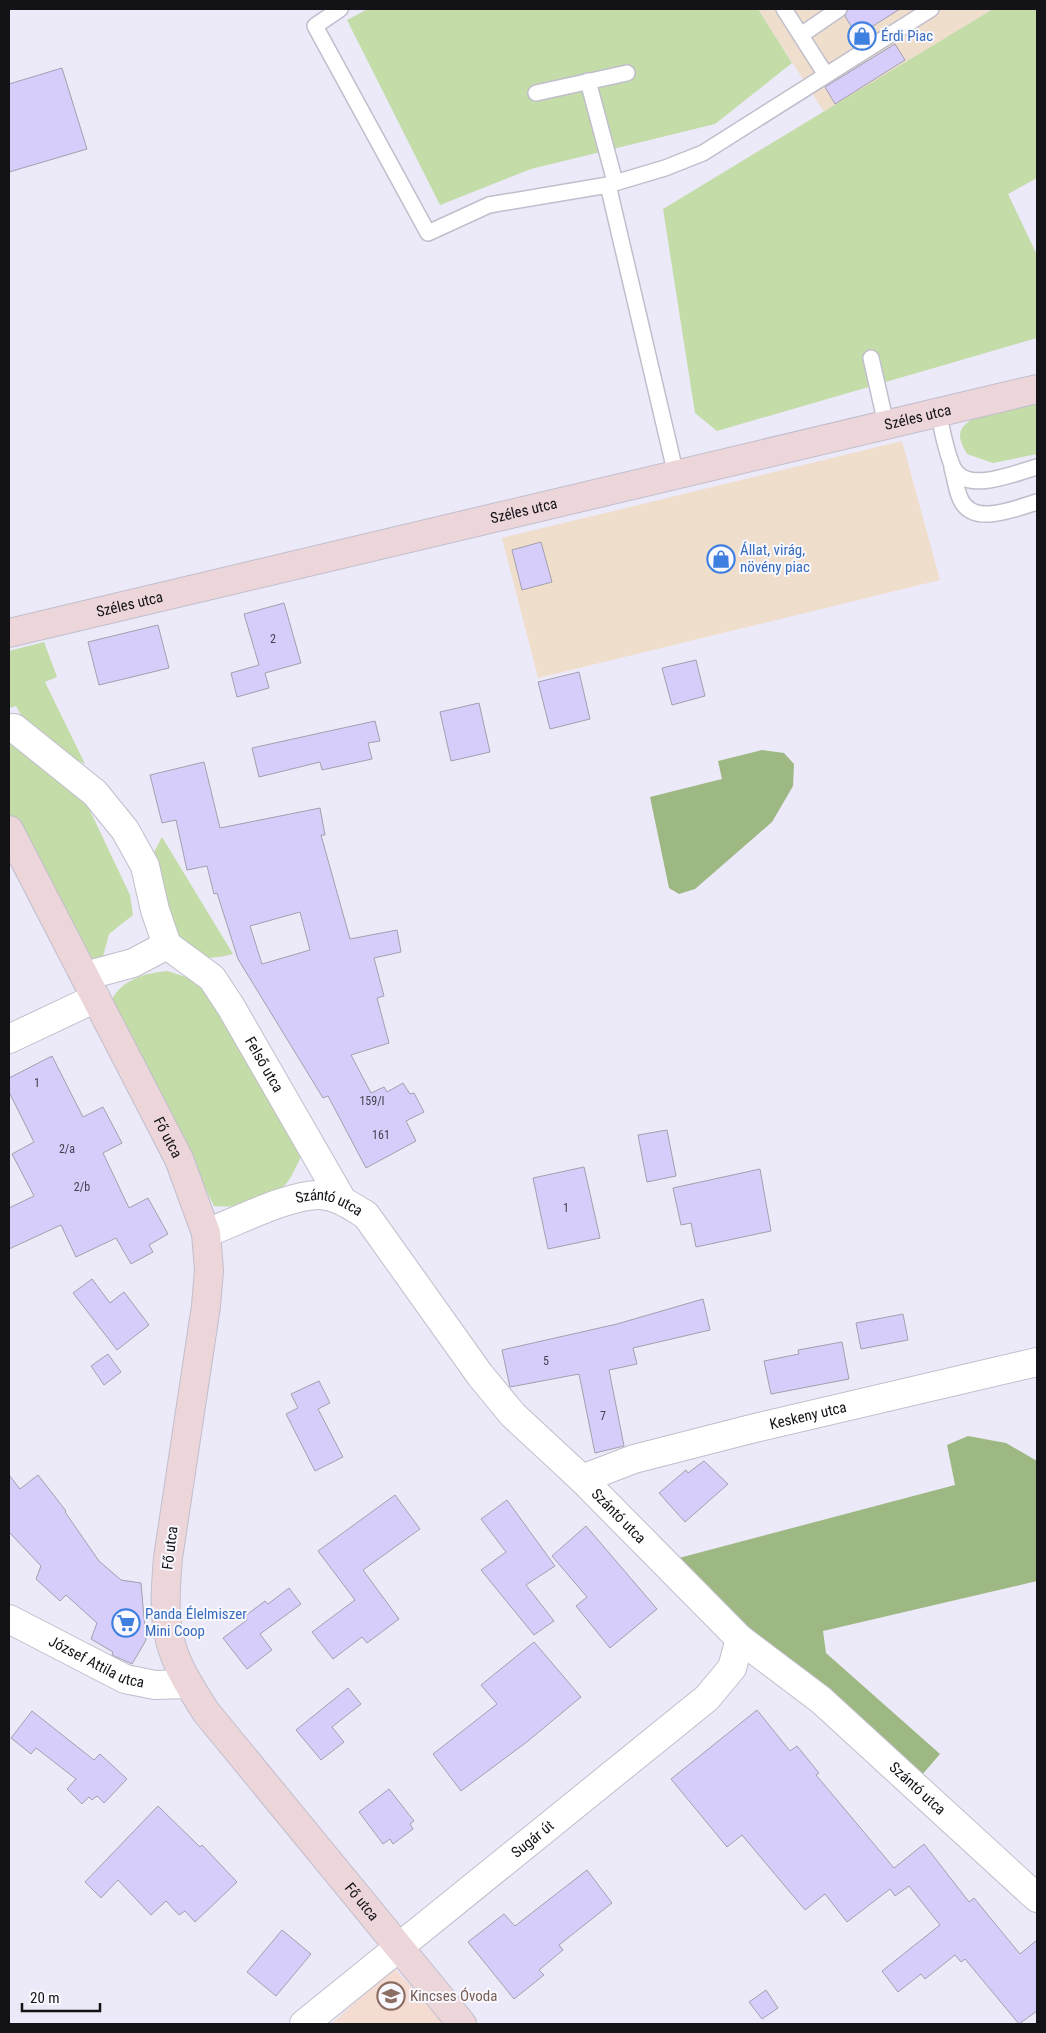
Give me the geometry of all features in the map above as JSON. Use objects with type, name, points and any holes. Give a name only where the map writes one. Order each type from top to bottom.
[{"type":"street","name":"Széles utca","points":[[9,633],[1037,389]]},
{"type":"street","points":[[9,1039],[90,987],[167,945],[155,910],[145,866],[125,830],[95,793],[14,728]]},
{"type":"street","points":[[9,830],[90,987]]},
{"type":"street","name":"Felső utca","points":[[167,945],[212,978],[232,1007],[342,1200]]},
{"type":"street","name":"Fő utca","points":[[90,987],[179,1159],[206,1233],[209,1270],[206,1306],[168,1558],[166,1597],[169,1639],[188,1684],[206,1712],[462,2024]]},
{"type":"street","name":"Szántó utca","points":[[206,1233],[300,1196],[321,1195],[342,1200],[366,1215],[480,1375],[513,1415],[582,1479],[740,1639],[821,1700],[1037,1898]]},
{"type":"street","name":"Keskeny utca","points":[[582,1479],[634,1459],[742,1431],[1037,1362]]},
{"type":"street","name":"József Attila utca","points":[[9,1619],[125,1679],[155,1685],[188,1684]]},
{"type":"street","name":"Sugár út","points":[[304,2024],[707,1698],[732,1668],[740,1639]]},
{"type":"lane","points":[[340,9],[315,26],[428,233],[489,205],[612,184],[665,168],[703,153],[931,9]]},
{"type":"lane","points":[[784,9],[826,75]]},
{"type":"lane","points":[[801,35],[839,9]]},
{"type":"lane","points":[[536,93],[627,73]]},
{"type":"lane","points":[[588,81],[676,475]]},
{"type":"lane","points":[[871,358],[886,424]]},
{"type":"lane","points":[[938,411],[960,500],[967,509],[988,515],[1037,502]]},
{"type":"lane","points":[[952,467],[959,476],[980,482],[1037,467]]},
{"type":"shaded area","name":"Érdi Piac","points":[[758,9],[993,9],[824,112]]},
{"type":"shaded area","name":"Állat, virág, növény piac","points":[[902,441],[940,580],[538,678],[502,538]]},
{"type":"shaded area","name":"Kincses Óvoda","points":[[394,1968],[446,2024],[331,2024]]},
{"type":"green space","points":[[368,9],[758,9],[792,63],[715,124],[531,169],[440,205],[347,20]]},
{"type":"green space","points":[[993,9],[1037,9],[1037,178],[1008,194],[1037,255],[1037,338],[717,431],[695,413],[663,209]]},
{"type":"green space","points":[[1037,403],[1037,454],[993,463],[967,454],[960,436],[962,428],[971,420]]},
{"type":"green space","points":[[44,642],[57,677],[45,682],[85,764],[39,739],[28,728],[16,706],[9,708],[9,651]]},
{"type":"green space","points":[[9,738],[85,800],[130,895],[133,915],[109,934],[102,960],[93,960],[80,953],[9,813]]},
{"type":"green space","points":[[762,750],[784,753],[794,764],[793,786],[772,822],[695,889],[679,894],[669,888],[650,797],[722,779],[718,761]]},
{"type":"green space","points":[[162,837],[233,954],[203,957],[192,952],[182,942],[169,913],[153,854]]},
{"type":"green space","points":[[167,971],[189,978],[208,993],[302,1155],[287,1183],[277,1192],[260,1201],[242,1205],[214,1206],[112,999],[122,986],[136,978],[151,973]]},
{"type":"green space","points":[[968,1436],[1006,1443],[1037,1461],[1037,1581],[823,1631],[826,1653],[940,1754],[921,1776],[746,1627],[675,1559],[955,1485],[947,1445]]},
{"type":"building","points":[[848,9],[900,9],[857,36],[845,16]]},
{"type":"building","points":[[895,44],[905,60],[835,104],[825,87]]},
{"type":"building","points":[[62,68],[87,149],[9,172],[9,84]]},
{"type":"building","points":[[541,542],[552,582],[522,590],[512,550]]},
{"type":"building","points":[[284,603],[301,663],[265,673],[269,688],[237,697],[231,673],[259,665],[244,614]]},
{"type":"building","points":[[158,625],[169,668],[99,685],[88,642]]},
{"type":"building","points":[[696,660],[705,696],[672,705],[662,668]]},
{"type":"building","points":[[579,672],[590,719],[550,729],[538,682]]},
{"type":"building","points":[[479,703],[490,752],[451,761],[440,712]]},
{"type":"building","points":[[375,721],[380,741],[368,743],[372,759],[322,770],[320,762],[259,777],[252,748]]},
{"type":"building","points":[[204,762],[220,828],[320,808],[325,835],[321,835],[350,939],[397,930],[401,952],[374,958],[384,996],[377,998],[389,1043],[351,1055],[371,1093],[384,1087],[387,1092],[403,1083],[410,1094],[414,1093],[424,1112],[406,1121],[416,1141],[366,1168],[328,1096],[323,1098],[238,959],[217,893],[214,894],[207,866],[187,870],[176,820],[162,823],[150,775]],"holes":[[[300,912],[310,950],[262,964],[250,926]]]},
{"type":"building","points":[[52,1056],[83,1117],[103,1107],[122,1143],[103,1153],[129,1208],[148,1198],[168,1234],[149,1245],[153,1252],[131,1264],[116,1238],[76,1257],[61,1225],[9,1249],[9,1208],[34,1196],[12,1154],[34,1142],[9,1092],[9,1078]]},
{"type":"building","points":[[667,1130],[676,1176],[647,1182],[638,1135]]},
{"type":"building","points":[[584,1167],[600,1238],[548,1249],[533,1178]]},
{"type":"building","points":[[760,1169],[771,1231],[696,1247],[691,1223],[681,1225],[673,1188]]},
{"type":"building","points":[[92,1279],[110,1303],[124,1292],[149,1325],[117,1350],[73,1293]]},
{"type":"building","points":[[703,1299],[710,1330],[633,1348],[637,1364],[609,1370],[624,1446],[595,1453],[579,1374],[510,1387],[502,1350],[617,1324]]},
{"type":"building","points":[[903,1314],[908,1340],[861,1349],[856,1323]]},
{"type":"building","points":[[842,1342],[849,1379],[771,1394],[764,1361],[799,1354],[798,1350]]},
{"type":"building","points":[[108,1354],[121,1372],[104,1385],[91,1366]]},
{"type":"building","points":[[319,1381],[330,1403],[318,1409],[343,1457],[315,1471],[286,1414],[298,1408],[291,1394]]},
{"type":"building","points":[[704,1461],[728,1484],[685,1522],[659,1493],[686,1470],[688,1473]]},
{"type":"building","points":[[9,1475],[20,1489],[38,1475],[66,1511],[99,1561],[121,1580],[141,1583],[146,1640],[132,1664],[112,1655],[113,1652],[91,1639],[97,1623],[66,1595],[60,1601],[36,1579],[41,1566],[9,1532]]},
{"type":"building","points":[[395,1495],[420,1529],[363,1570],[399,1619],[367,1643],[362,1637],[333,1659],[312,1632],[355,1600],[318,1551]]},
{"type":"building","points":[[507,1500],[555,1566],[526,1585],[554,1621],[534,1635],[481,1570],[506,1552],[481,1519]]},
{"type":"building","points":[[586,1526],[657,1609],[610,1648],[576,1606],[587,1597],[552,1556]]},
{"type":"building","points":[[289,1588],[301,1604],[260,1634],[272,1650],[247,1669],[223,1638],[247,1620],[245,1616],[265,1601],[268,1604]]},
{"type":"building","points":[[534,1642],[581,1697],[528,1741],[461,1791],[433,1754],[497,1704],[481,1685]]},
{"type":"building","points":[[348,1688],[361,1704],[332,1727],[344,1742],[321,1760],[296,1730]]},
{"type":"building","points":[[757,1710],[790,1751],[797,1746],[819,1773],[816,1775],[894,1868],[924,1844],[969,1902],[974,1898],[1020,1954],[1037,1940],[1037,2011],[1019,2024],[965,1959],[961,1962],[955,1955],[925,1979],[921,1974],[898,1992],[882,1971],[940,1925],[909,1886],[895,1896],[890,1889],[847,1922],[825,1894],[805,1910],[742,1835],[727,1847],[671,1779]]},
{"type":"building","points":[[32,1711],[94,1760],[100,1754],[127,1779],[104,1803],[97,1796],[92,1800],[89,1797],[82,1804],[67,1789],[76,1779],[36,1748],[31,1754],[11,1738]]},
{"type":"building","points":[[389,1789],[414,1821],[410,1824],[413,1829],[393,1844],[390,1839],[383,1844],[359,1812]]},
{"type":"building","points":[[158,1806],[200,1847],[202,1845],[237,1882],[195,1922],[185,1911],[179,1915],[166,1901],[151,1915],[118,1880],[101,1898],[85,1882]]},
{"type":"building","points":[[587,1870],[612,1903],[559,1945],[563,1950],[539,1970],[544,1975],[514,1999],[468,1942],[504,1914],[515,1926]]},
{"type":"building","points":[[282,1930],[311,1954],[276,1996],[247,1972]]},
{"type":"building","points":[[766,1990],[778,2008],[762,2019],[749,2002]]},
{"type":"place","name":"Érdi Piac","points":[[862,36]]},
{"type":"place","name":"Állat, virág, növény piac","points":[[721,559]]},
{"type":"place","name":"Panda Élelmiszer Mini Coop","points":[[126,1623]]},
{"type":"place","name":"Kincses Óvoda","points":[[391,1996]]}]
